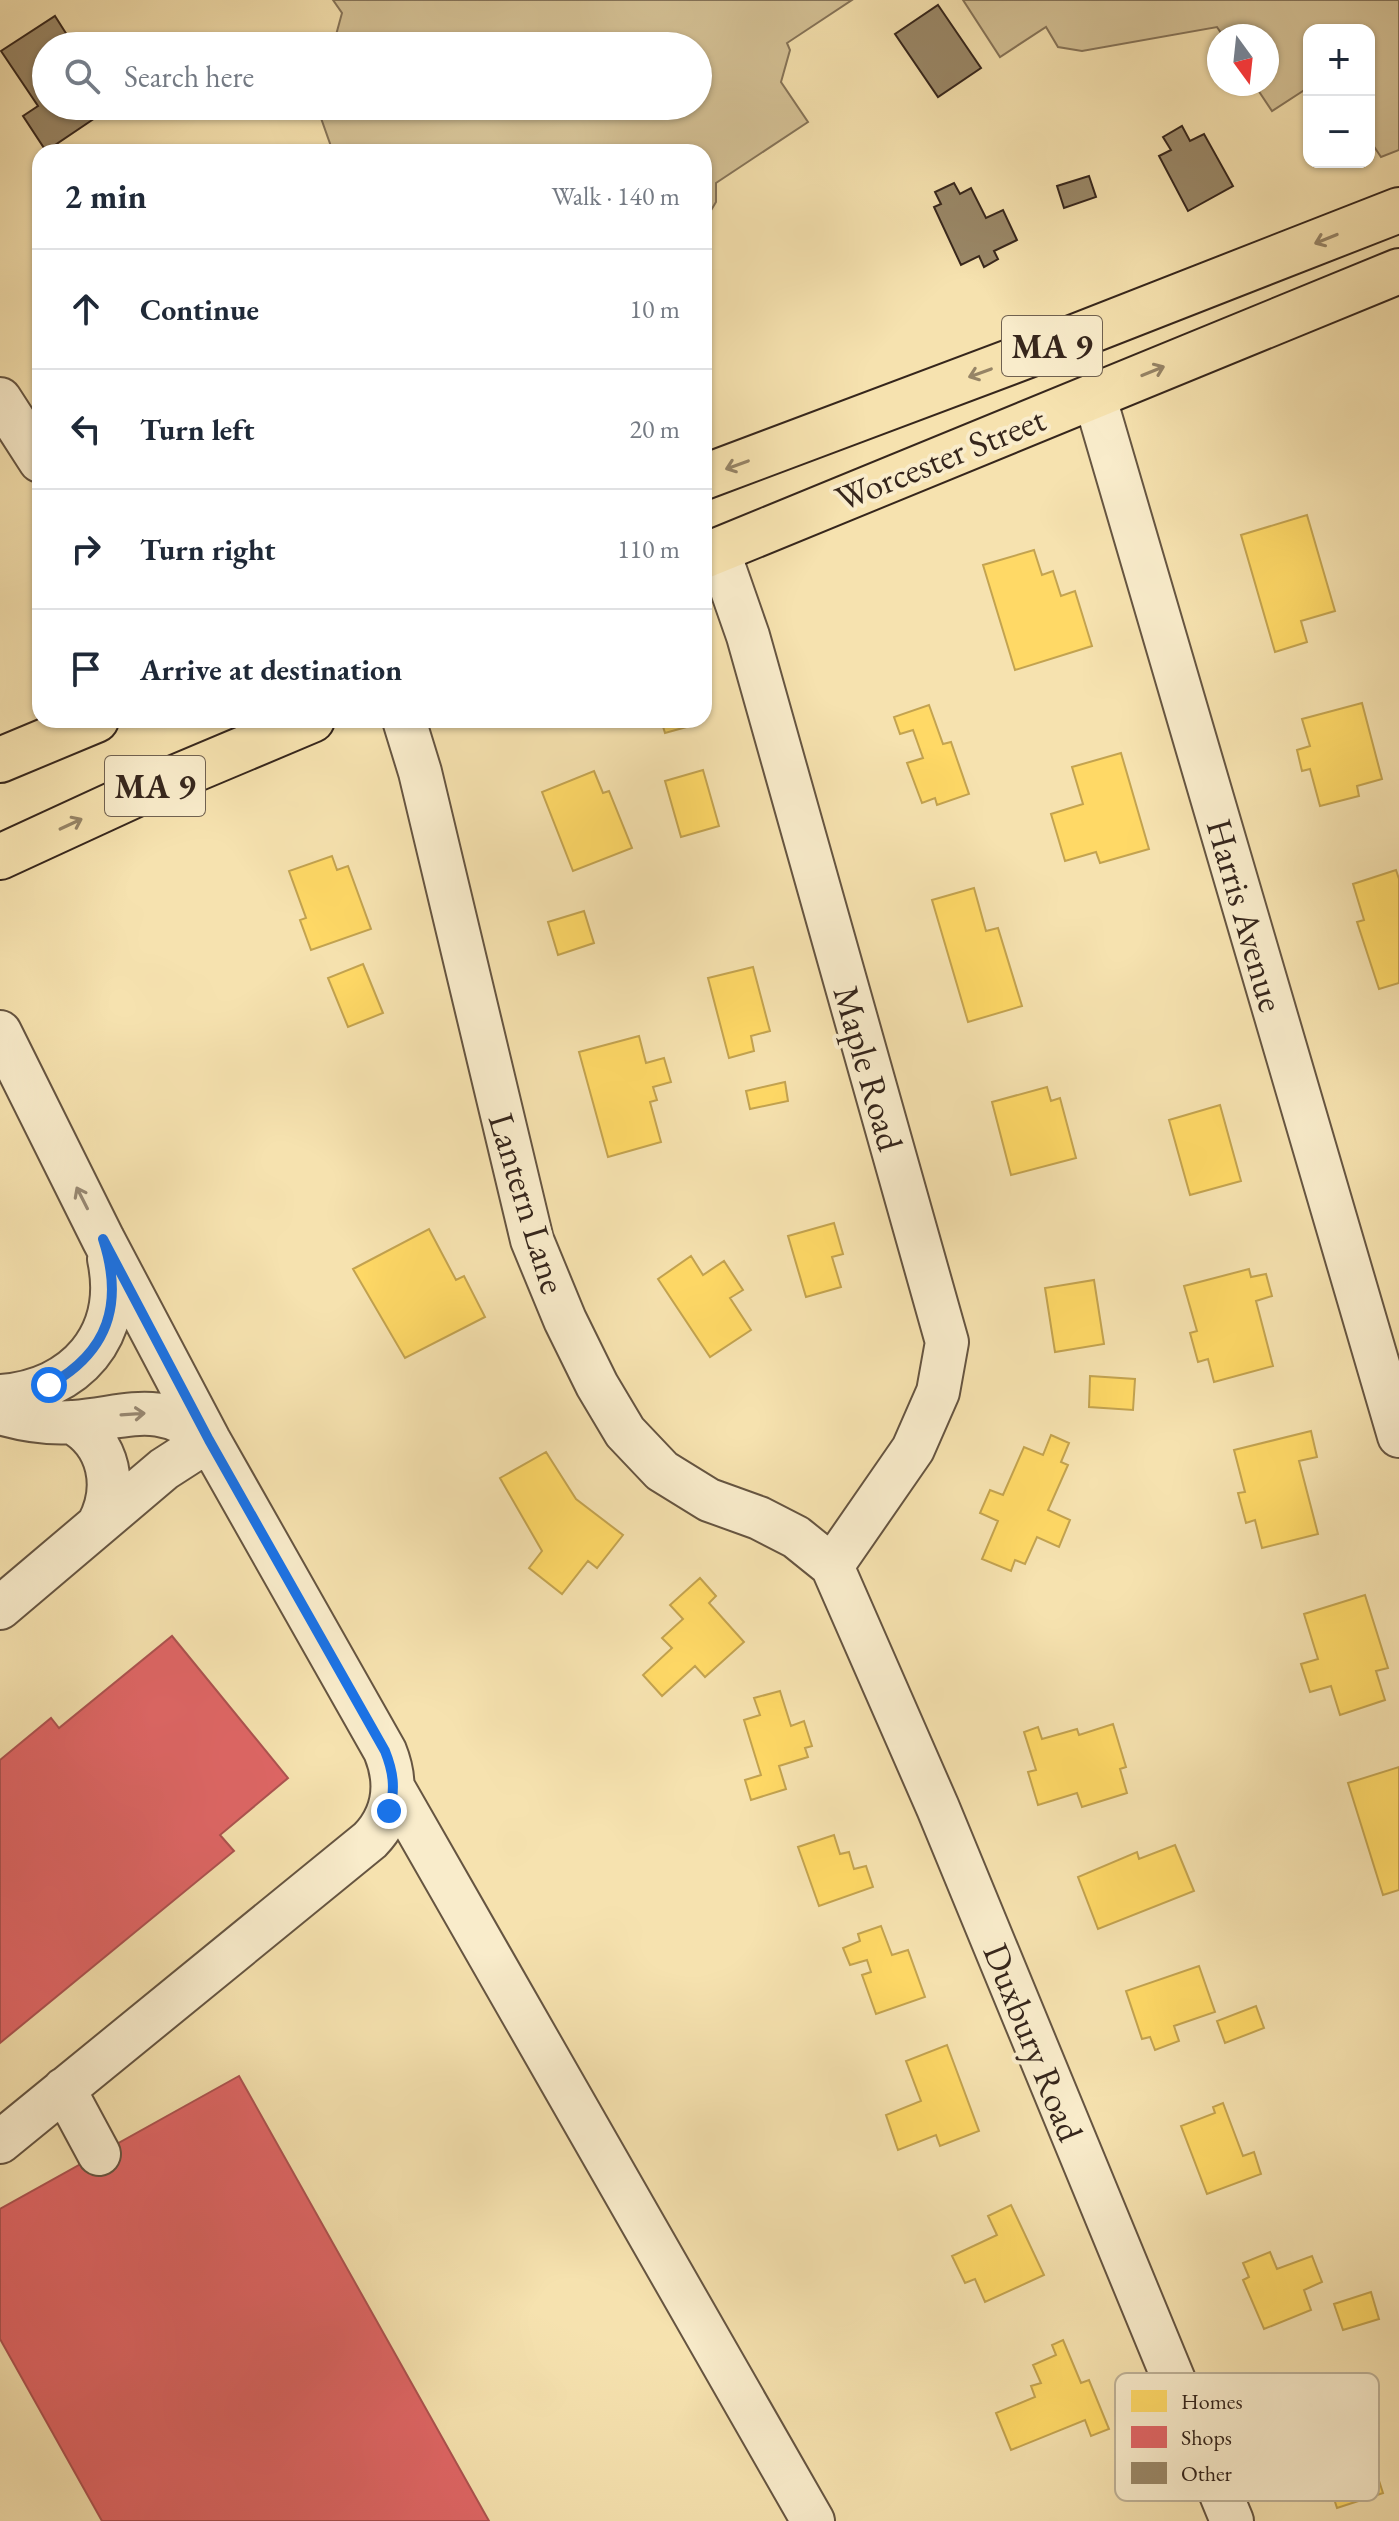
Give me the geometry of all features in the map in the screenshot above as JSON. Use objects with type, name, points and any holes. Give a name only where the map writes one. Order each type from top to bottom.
[{"type":"highway","name":"Worcester Street","points":[[712,474],[1026,356],[1399,210]]},
{"type":"highway","name":"Worcester Street","points":[[712,553],[1399,271]]},
{"type":"highway","name":"MA 9","points":[[0,760],[77,728]]},
{"type":"highway","name":"MA 9","points":[[0,857],[154,786],[293,728]]},
{"type":"street","name":"Harris Avenue","points":[[1094,395],[1399,1436]]},
{"type":"street","points":[[0,399],[32,449]]},
{"type":"street","name":"Maple Road","points":[[712,555],[748,636],[947,1342],[938,1392],[913,1449],[832,1566]]},
{"type":"street","name":"Lantern Lane","points":[[406,728],[420,772],[532,1240],[565,1320],[597,1385],[625,1432],[662,1471],[709,1500],[759,1518],[796,1537],[832,1566]]},
{"type":"street","points":[[0,1032],[103,1239],[209,1440],[385,1751],[394,1789],[387,1817],[370,1840],[0,2142]]},
{"type":"street","points":[[0,1396],[32,1391],[56,1381],[78,1367],[99,1342],[113,1291],[103,1239]]},
{"type":"street","points":[[0,1413],[30,1420],[72,1422],[132,1414],[167,1415],[182,1421],[209,1440]]},
{"type":"street","points":[[72,1422],[92,1436],[106,1463],[110,1489],[105,1513],[98,1525]]},
{"type":"street","points":[[0,1608],[164,1469],[209,1440]]},
{"type":"street","name":"Duxbury Road","points":[[832,1566],[938,1808],[1171,2373]]},
{"type":"street","points":[[394,1789],[813,2521]]},
{"type":"street","points":[[64,2089],[99,2154]]},
{"type":"street","name":"Duxbury Road","points":[[1224,2501],[1232,2521]]},
{"type":"shaded area","points":[[333,0],[852,0],[787,43],[790,50],[781,82],[808,122],[716,183],[716,202],[712,209],[712,144],[330,144],[322,120],[712,120],[712,32],[337,32],[342,13]]},
{"type":"shaded area","points":[[963,0],[1399,0],[1399,150],[1381,157],[1375,148],[1375,24],[1303,24],[1303,91],[1272,111],[1262,96],[1279,96],[1279,24],[1207,24],[1207,29],[1082,51],[1058,47],[1046,27],[1000,57]]},
{"type":"building: Homes","points":[[1307,515],[1335,611],[1301,621],[1307,642],[1275,652],[1241,535]]},
{"type":"building: Homes","points":[[1034,550],[1042,575],[1053,571],[1061,596],[1075,591],[1092,646],[1015,670],[983,565]]},
{"type":"building: Homes","points":[[1362,703],[1382,779],[1357,786],[1359,796],[1320,806],[1310,769],[1302,771],[1297,750],[1310,746],[1302,719]]},
{"type":"building: Homes","points":[[929,705],[943,744],[951,742],[969,794],[937,805],[935,798],[922,803],[907,763],[923,758],[913,730],[900,734],[894,717]]},
{"type":"building: Homes","points":[[663,728],[683,728],[665,733]]},
{"type":"building: Homes","points":[[1121,753],[1149,849],[1100,863],[1096,852],[1065,861],[1051,814],[1083,804],[1072,767]]},
{"type":"building: Homes","points":[[703,770],[719,826],[681,837],[665,781]]},
{"type":"building: Homes","points":[[594,771],[603,793],[609,791],[632,848],[573,871],[542,792]]},
{"type":"building: Homes","points":[[332,856],[337,870],[348,866],[371,929],[311,950],[300,920],[306,918],[289,871]]},
{"type":"building: Homes","points":[[1396,870],[1399,879],[1399,983],[1379,989],[1357,922],[1364,920],[1353,884]]},
{"type":"building: Homes","points":[[974,888],[986,931],[998,928],[1022,1006],[968,1022],[932,900]]},
{"type":"building: Homes","points":[[584,911],[594,943],[558,955],[548,922]]},
{"type":"building: Homes","points":[[363,964],[383,1013],[348,1027],[328,978]]},
{"type":"building: Homes","points":[[753,967],[770,1031],[751,1036],[754,1051],[729,1058],[708,978]]},
{"type":"building: Homes","points":[[639,1036],[646,1063],[664,1058],[671,1082],[653,1087],[657,1100],[650,1102],[661,1142],[608,1157],[579,1052]]},
{"type":"building: Homes","points":[[785,1082],[788,1101],[750,1109],[746,1091]]},
{"type":"building: Homes","points":[[1047,1087],[1051,1101],[1060,1098],[1076,1158],[1011,1175],[992,1102]]},
{"type":"building: Homes","points":[[1220,1105],[1241,1181],[1190,1195],[1169,1120]]},
{"type":"building: Homes","points":[[834,1223],[843,1254],[832,1257],[841,1287],[806,1297],[788,1236]]},
{"type":"building: Homes","points":[[429,1229],[456,1280],[464,1276],[485,1317],[405,1358],[353,1269]]},
{"type":"building: Homes","points":[[691,1256],[703,1275],[724,1261],[743,1290],[730,1298],[751,1330],[710,1357],[658,1279]]},
{"type":"building: Homes","points":[[1249,1269],[1251,1277],[1266,1274],[1272,1296],[1256,1301],[1273,1366],[1214,1382],[1208,1359],[1198,1362],[1190,1333],[1197,1331],[1184,1286]]},
{"type":"building: Homes","points":[[1094,1280],[1104,1344],[1055,1352],[1045,1288]]},
{"type":"building: Homes","points":[[1090,1376],[1135,1379],[1133,1410],[1089,1407]]},
{"type":"building: Homes","points":[[1311,1431],[1317,1457],[1299,1461],[1318,1534],[1262,1548],[1255,1520],[1246,1523],[1238,1493],[1245,1492],[1234,1450]]},
{"type":"building: Homes","points":[[1051,1435],[1069,1443],[1061,1462],[1068,1465],[1048,1510],[1070,1520],[1059,1547],[1037,1537],[1025,1564],[1015,1560],[1011,1571],[982,1559],[998,1521],[980,1513],[990,1490],[1003,1495],[1024,1447],[1043,1455]]},
{"type":"building: Homes","points":[[546,1452],[576,1499],[623,1535],[597,1568],[588,1561],[562,1594],[529,1568],[542,1551],[500,1478]]},
{"type":"building: Homes","points":[[700,1578],[716,1596],[709,1603],[744,1642],[705,1677],[695,1666],[662,1696],[643,1675],[672,1648],[662,1638],[683,1619],[670,1605]]},
{"type":"building: Homes","points":[[1365,1595],[1388,1668],[1376,1671],[1385,1700],[1340,1715],[1331,1686],[1310,1692],[1301,1664],[1318,1659],[1304,1614]]},
{"type":"building: Homes","points":[[780,1691],[791,1726],[804,1721],[812,1746],[805,1748],[808,1757],[779,1766],[786,1789],[751,1800],[745,1780],[761,1775],[744,1720],[760,1715],[754,1698]]},
{"type":"building: Homes","points":[[1113,1724],[1126,1767],[1120,1769],[1127,1793],[1082,1807],[1077,1793],[1038,1805],[1028,1772],[1036,1770],[1024,1732],[1038,1727],[1042,1739],[1077,1729],[1079,1735]]},
{"type":"building: Homes","points":[[1399,1767],[1399,1890],[1383,1895],[1348,1783]]},
{"type":"building: Homes","points":[[834,1835],[840,1854],[849,1852],[854,1869],[866,1866],[873,1887],[819,1906],[798,1847]]},
{"type":"building: Homes","points":[[1175,1845],[1194,1891],[1098,1929],[1078,1877],[1137,1852],[1139,1859]]},
{"type":"building: Homes","points":[[881,1926],[892,1955],[908,1950],[925,1997],[876,2014],[862,1975],[871,1972],[867,1960],[850,1965],[843,1948],[860,1941],[858,1934]]},
{"type":"building: Homes","points":[[1199,1966],[1215,2012],[1174,2026],[1179,2041],[1155,2050],[1150,2037],[1142,2039],[1126,1991]]},
{"type":"building: Homes","points":[[1256,2006],[1264,2028],[1225,2043],[1217,2021]]},
{"type":"building: Homes","points":[[947,2045],[979,2131],[940,2146],[936,2135],[898,2150],[886,2115],[921,2101],[906,2061]]},
{"type":"building: Homes","points":[[1223,2103],[1243,2156],[1254,2152],[1261,2174],[1207,2194],[1181,2126],[1215,2113],[1213,2107]]},
{"type":"building: Homes","points":[[1011,2205],[1044,2275],[985,2302],[975,2279],[965,2283],[952,2256],[997,2235],[988,2216]]},
{"type":"building: Homes","points":[[1270,2252],[1277,2269],[1312,2256],[1322,2282],[1304,2290],[1311,2310],[1264,2329],[1243,2280],[1249,2277],[1243,2263]]},
{"type":"building: Homes","points":[[1371,2292],[1379,2319],[1343,2330],[1334,2304]]},
{"type":"building: Homes","points":[[1063,2340],[1081,2383],[1089,2380],[1109,2429],[1091,2436],[1085,2420],[1011,2450],[996,2413],[1035,2397],[1031,2386],[1041,2383],[1033,2365],[1056,2355],[1052,2345]]},
{"type":"building: Homes","points":[[1335,2501],[1358,2501],[1337,2508]]},
{"type":"building: Shops","points":[[172,1636],[288,1778],[220,1835],[234,1851],[0,2043],[0,1760],[51,1718],[59,1728]]},
{"type":"building: Shops","points":[[239,2076],[489,2521],[102,2521],[0,2339],[0,2209]]},
{"type":"building: Other","points":[[938,5],[981,68],[938,97],[895,34]]},
{"type":"building: Other","points":[[55,16],[65,32],[32,32],[32,97],[1,51]]},
{"type":"building: Other","points":[[32,110],[32,120],[92,120],[56,144],[41,144],[23,116]]},
{"type":"building: Other","points":[[1182,126],[1190,141],[1204,134],[1233,186],[1188,211],[1159,156],[1171,150],[1163,137]]},
{"type":"building: Other","points":[[1089,176],[1096,197],[1064,208],[1057,186]]},
{"type":"building: Other","points":[[954,183],[960,194],[971,188],[986,218],[1003,210],[1017,240],[994,251],[998,259],[984,267],[979,256],[961,265],[934,207],[941,204],[935,192]]},
{"type":"route","points":[[49,1385],[78,1367],[104,1331],[113,1291],[109,1257],[103,1239],[209,1440],[385,1751],[394,1789],[389,1811]]}]
